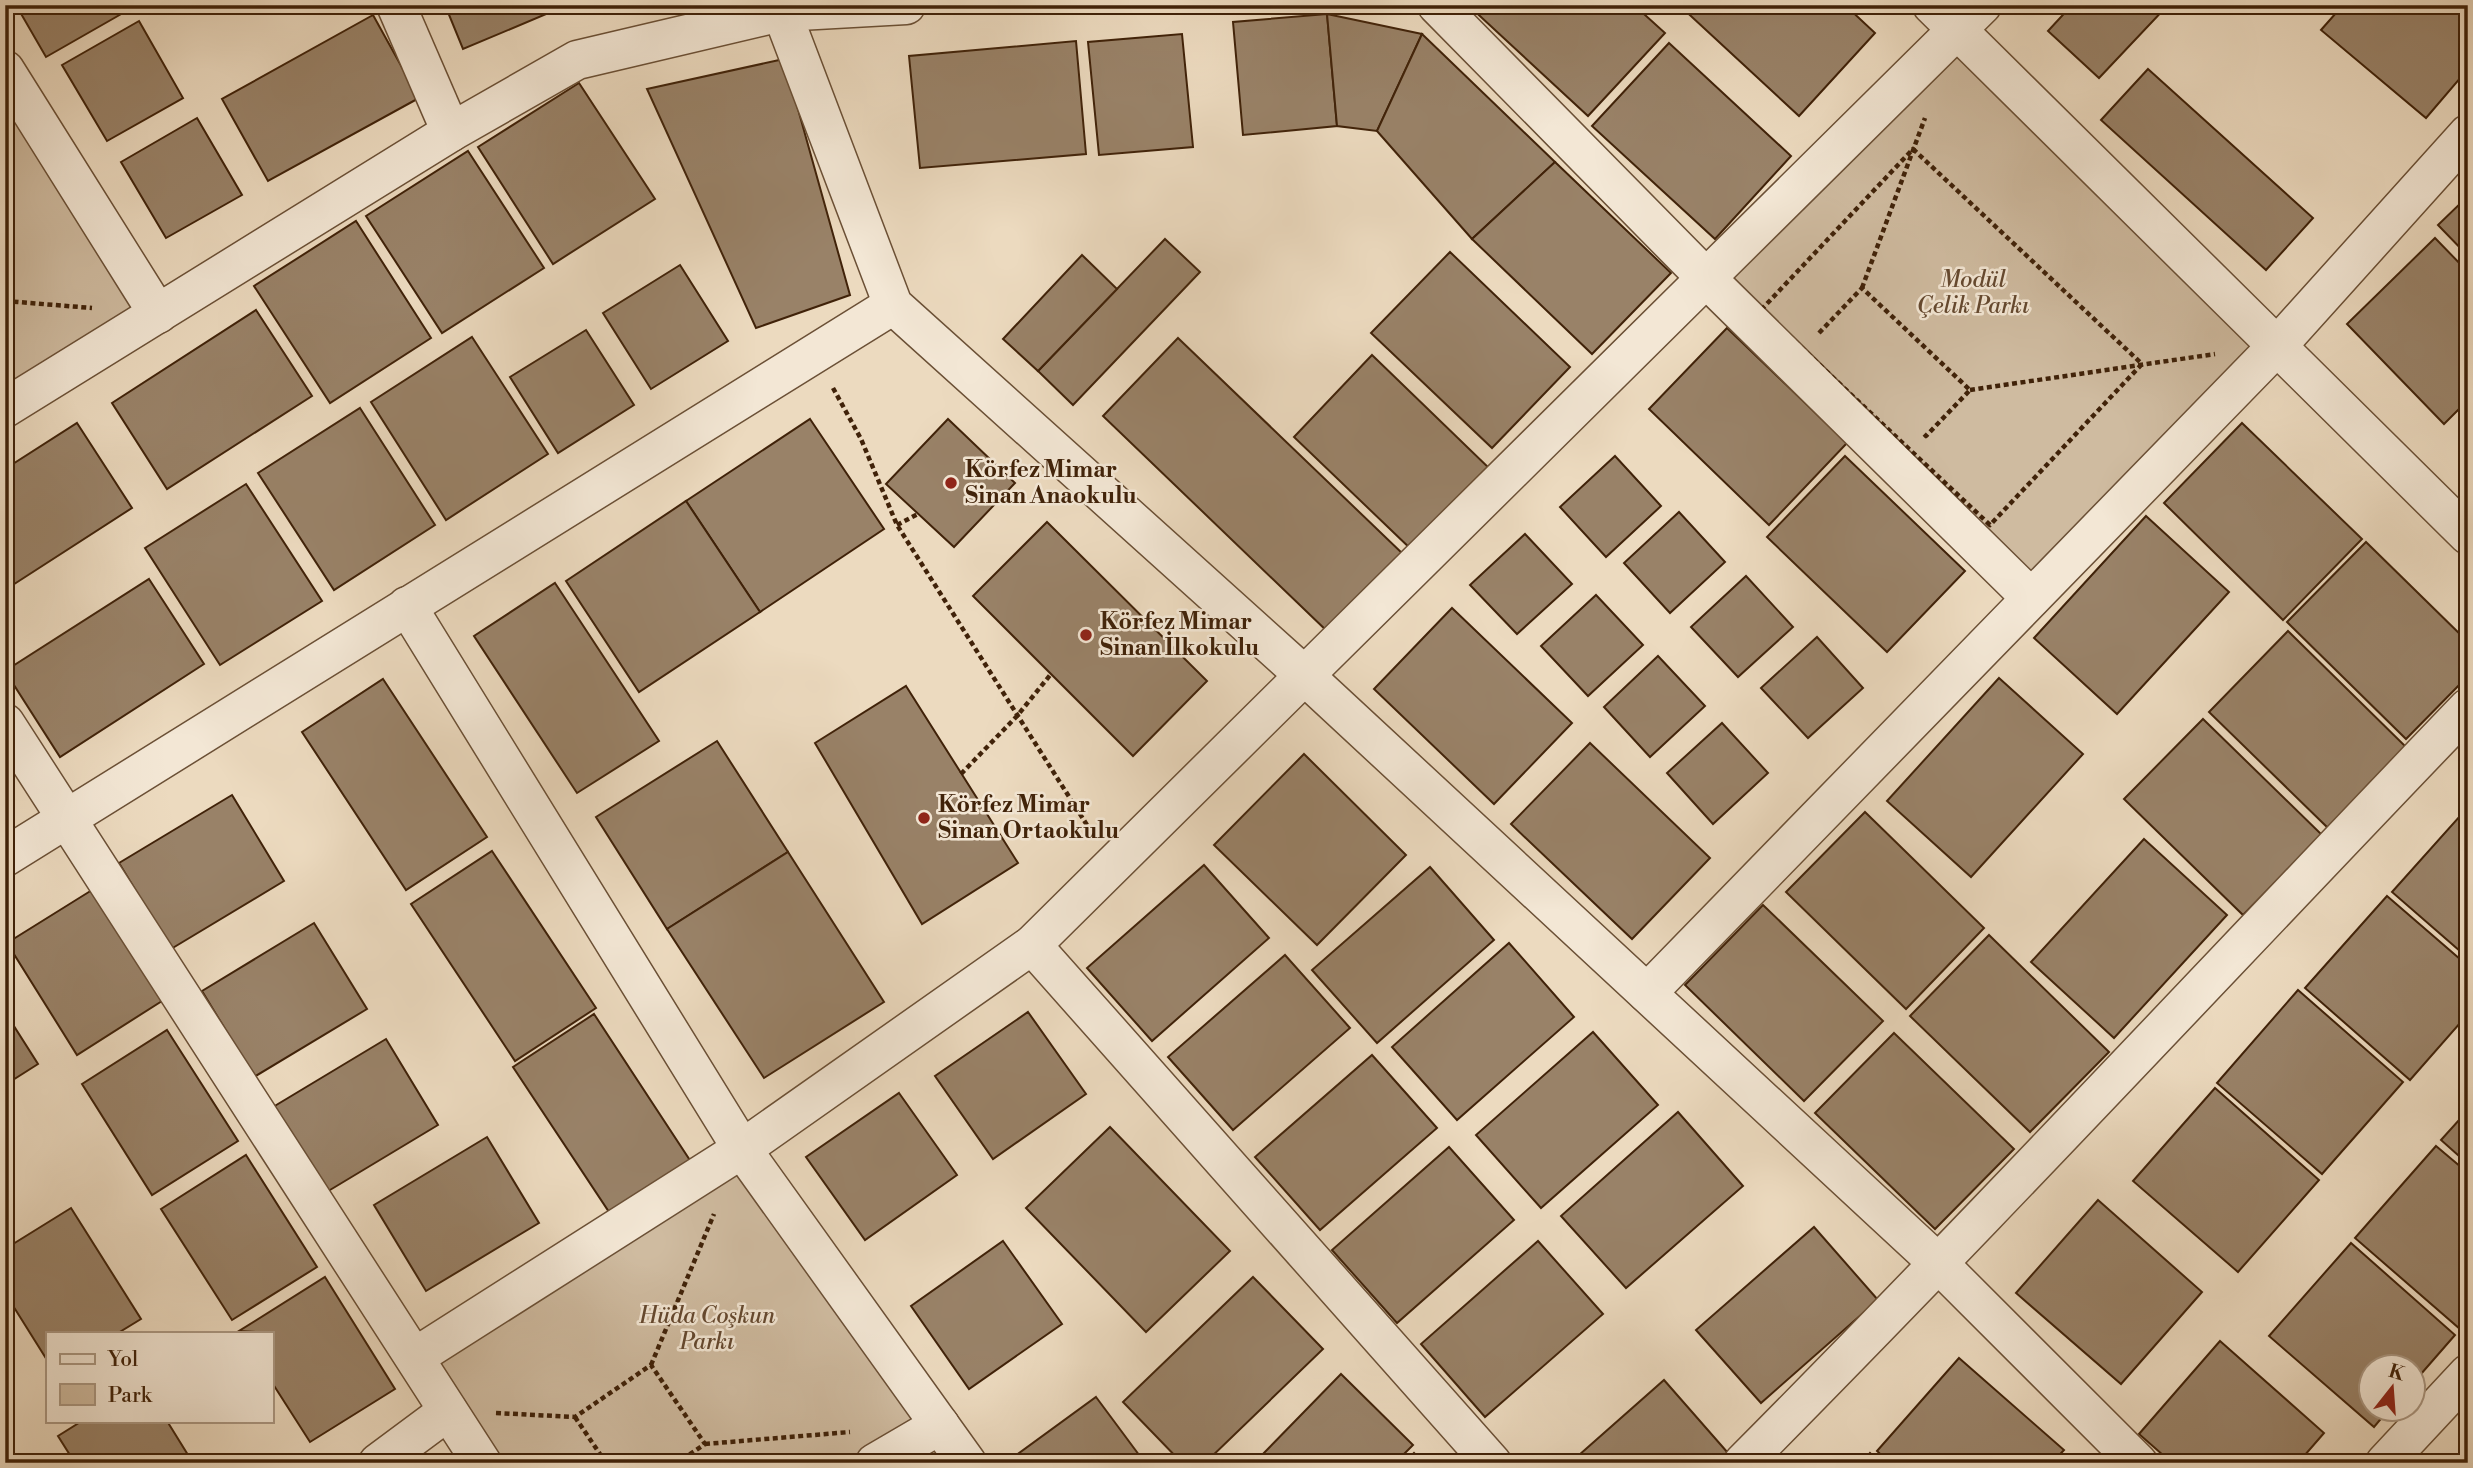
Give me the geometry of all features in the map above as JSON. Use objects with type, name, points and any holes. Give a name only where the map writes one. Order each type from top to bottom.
[{"type":"street","points":[[396,5],[451,132]]},
{"type":"street","points":[[5,408],[451,132],[577,60],[780,9],[906,5]]},
{"type":"street","points":[[1437,5],[1707,279],[2031,598]]},
{"type":"street","points":[[780,9],[893,305],[1305,676],[1940,1265],[2138,1463]]},
{"type":"street","points":[[415,1357],[742,1149],[1032,945],[1707,279],[1957,13],[2278,345],[2468,535]]},
{"type":"street","points":[[5,70],[158,314]]},
{"type":"street","points":[[1647,993],[2278,345],[2468,134]]},
{"type":"street","points":[[5,857],[893,305]]},
{"type":"street","points":[[407,606],[742,1149],[967,1463]]},
{"type":"street","points":[[1743,1463],[1940,1265],[2154,1035],[2468,708]]},
{"type":"street","points":[[5,723],[482,1463]]},
{"type":"street","points":[[1032,945],[1492,1463]]},
{"type":"street","points":[[2385,1463],[2468,1374]]},
{"type":"street","points":[[378,1463],[448,1411]]},
{"type":"street","points":[[866,1447],[940,1425]]},
{"type":"path","points":[[1828,343],[1818,334],[1862,288],[1927,113]]},
{"type":"path","points":[[1913,149],[1761,310],[1771,320],[1990,525],[2142,364]]},
{"type":"path","points":[[1913,149],[2142,364]]},
{"type":"path","points":[[1862,288],[1970,390]]},
{"type":"path","points":[[5,301],[158,314]]},
{"type":"path","points":[[1916,426],[1926,436],[1970,390],[2278,345]]},
{"type":"path","points":[[808,358],[839,397],[861,439],[897,525],[1088,829],[1119,859]]},
{"type":"path","points":[[897,525],[918,514]]},
{"type":"path","points":[[961,774],[1017,716],[1051,674]]},
{"type":"path","points":[[448,1411],[575,1417],[650,1365],[715,1213]]},
{"type":"path","points":[[650,1365],[705,1444]]},
{"type":"path","points":[[575,1417],[606,1463]]},
{"type":"path","points":[[677,1463],[705,1444],[866,1447]]},
{"type":"green space","name":"Modül Çelik Parkı","points":[[1959,30],[2278,345],[2031,598],[1707,279]]},
{"type":"green space","points":[[5,70],[158,314],[5,408]]},
{"type":"green space","name":"Hüda Coşkun Parkı","points":[[742,1149],[940,1425],[875,1463],[482,1463],[415,1357]]},
{"type":"building","points":[[16,5],[118,5],[123,13],[46,57]]},
{"type":"building","points":[[445,5],[548,5],[551,12],[463,49]]},
{"type":"building","points":[[1468,5],[1634,5],[1665,33],[1588,116]]},
{"type":"building","points":[[1679,5],[1845,5],[1875,33],[1799,116]]},
{"type":"building","points":[[2072,5],[2168,5],[2099,78],[2048,31]]},
{"type":"building","points":[[2343,5],[2468,5],[2468,69],[2426,118],[2321,30]]},
{"type":"building","points":[[1327,14],[1337,126],[1243,135],[1233,22]]},
{"type":"building","points":[[1327,14],[1422,34],[1377,131],[1337,126]]},
{"type":"building","points":[[373,15],[419,98],[268,181],[222,99]]},
{"type":"building","points":[[139,21],[183,98],[107,141],[62,65]]},
{"type":"building","points":[[1182,34],[1193,147],[1099,155],[1088,42]]},
{"type":"building","points":[[1422,34],[1555,162],[1472,239],[1377,131]]},
{"type":"building","points":[[1076,41],[1086,154],[920,168],[909,56]]},
{"type":"building","points":[[1669,43],[1791,156],[1715,239],[1592,126]]},
{"type":"building","points":[[784,59],[850,295],[756,328],[647,89]]},
{"type":"building","points":[[2148,69],[2313,218],[2266,270],[2101,120]]},
{"type":"building","points":[[579,83],[655,199],[553,264],[478,147]]},
{"type":"building","points":[[197,118],[242,195],[166,238],[121,162]]},
{"type":"building","points":[[468,151],[544,268],[442,333],[366,216]]},
{"type":"building","points":[[1555,162],[1671,273],[1592,354],[1472,239]]},
{"type":"building","points":[[2468,196],[2468,256],[2438,225]]},
{"type":"building","points":[[356,221],[431,338],[330,403],[254,286]]},
{"type":"building","points":[[2435,238],[2468,272],[2468,400],[2444,424],[2347,324]]},
{"type":"building","points":[[1165,239],[1200,272],[1073,405],[1038,371]]},
{"type":"building","points":[[1450,252],[1570,367],[1492,448],[1371,333]]},
{"type":"building","points":[[1082,255],[1117,289],[1038,371],[1003,339]]},
{"type":"building","points":[[680,265],[728,341],[651,389],[603,313]]},
{"type":"building","points":[[256,310],[312,396],[167,489],[112,403]]},
{"type":"building","points":[[1727,328],[1847,443],[1769,525],[1649,409]]},
{"type":"building","points":[[586,330],[634,405],[558,453],[510,377]]},
{"type":"building","points":[[472,337],[548,454],[446,520],[371,402]]},
{"type":"building","points":[[1178,338],[1404,555],[1329,633],[1103,416]]},
{"type":"building","points":[[1372,355],[1492,471],[1414,552],[1294,437]]},
{"type":"building","points":[[360,408],[435,525],[334,590],[258,473]]},
{"type":"building","points":[[810,419],[884,529],[760,612],[686,501]]},
{"type":"building","name":"Körfez Mimar Sinan Anaokulu","points":[[948,419],[1015,483],[954,547],[886,484]]},
{"type":"building","points":[[77,423],[132,508],[5,590],[5,469]]},
{"type":"building","points":[[2242,423],[2362,539],[2283,620],[2164,503]]},
{"type":"building","points":[[1615,456],[1661,506],[1606,557],[1560,507]]},
{"type":"building","points":[[1845,456],[1965,571],[1887,652],[1767,537]]},
{"type":"building","points":[[246,484],[322,601],[220,665],[145,548]]},
{"type":"building","points":[[686,501],[760,612],[639,692],[566,581]]},
{"type":"building","points":[[1679,512],[1725,562],[1670,613],[1624,563]]},
{"type":"building","points":[[2146,516],[2229,592],[2117,714],[2034,638]]},
{"type":"building","name":"Körfez Mimar Sinan İlkokulu","points":[[1047,522],[1207,681],[1133,756],[973,596]]},
{"type":"building","points":[[1525,534],[1572,584],[1517,634],[1470,585]]},
{"type":"building","points":[[2366,542],[2468,642],[2468,676],[2406,739],[2287,622]]},
{"type":"building","points":[[1746,576],[1793,627],[1738,677],[1691,627]]},
{"type":"building","points":[[149,579],[204,664],[60,757],[5,671]]},
{"type":"building","points":[[555,583],[659,741],[577,793],[474,636]]},
{"type":"building","points":[[1596,595],[1643,645],[1588,696],[1541,646]]},
{"type":"building","points":[[1452,608],[1572,723],[1494,804],[1374,689]]},
{"type":"building","points":[[2288,631],[2407,748],[2328,828],[2209,712]]},
{"type":"building","points":[[1817,637],[1863,688],[1808,738],[1761,688]]},
{"type":"building","points":[[1658,656],[1705,706],[1650,757],[1604,707]]},
{"type":"building","points":[[1999,678],[2083,754],[1971,877],[1887,801]]},
{"type":"building","points":[[383,679],[487,837],[406,890],[302,732]]},
{"type":"building","name":"Körfez Mimar Sinan Ortaokulu","points":[[906,686],[1018,863],[922,924],[815,743]]},
{"type":"building","points":[[2203,719],[2322,835],[2243,915],[2124,799]]},
{"type":"building","points":[[1722,723],[1768,773],[1713,824],[1667,773]]},
{"type":"building","points":[[717,741],[788,852],[667,929],[596,817]]},
{"type":"building","points":[[1590,743],[1710,858],[1632,939],[1511,824]]},
{"type":"building","points":[[1304,754],[1406,855],[1317,945],[1214,845]]},
{"type":"building","points":[[232,795],[284,881],[171,949],[119,863]]},
{"type":"building","points":[[2468,807],[2468,958],[2392,892]]},
{"type":"building","points":[[1865,812],[1984,928],[1906,1009],[1786,892]]},
{"type":"building","points":[[2144,839],[2227,915],[2114,1038],[2031,962]]},
{"type":"building","points":[[492,851],[596,1008],[515,1061],[411,904]]},
{"type":"building","points":[[788,852],[884,1002],[764,1078],[667,929]]},
{"type":"building","points":[[1204,865],[1269,938],[1152,1041],[1087,968]]},
{"type":"building","points":[[1430,867],[1494,940],[1377,1043],[1312,970]]},
{"type":"building","points":[[92,890],[162,1001],[77,1055],[7,943]]},
{"type":"building","points":[[2387,896],[2468,966],[2468,1014],[2410,1080],[2305,988]]},
{"type":"building","points":[[1763,905],[1883,1021],[1804,1101],[1685,985]]},
{"type":"building","points":[[314,923],[367,1009],[254,1077],[202,991]]},
{"type":"building","points":[[1989,935],[2109,1052],[2030,1132],[1910,1016]]},
{"type":"building","points":[[1509,943],[1574,1017],[1457,1120],[1392,1047]]},
{"type":"building","points":[[1285,955],[1350,1028],[1233,1130],[1168,1057]]},
{"type":"building","points":[[2298,990],[2403,1082],[2322,1174],[2217,1083]]},
{"type":"building","points":[[5,1012],[38,1064],[5,1085]]},
{"type":"building","points":[[1028,1012],[1086,1094],[993,1159],[935,1076]]},
{"type":"building","points":[[594,1014],[697,1171],[617,1224],[513,1067]]},
{"type":"building","points":[[167,1030],[238,1141],[152,1195],[82,1084]]},
{"type":"building","points":[[1593,1032],[1658,1105],[1541,1208],[1476,1135]]},
{"type":"building","points":[[1894,1033],[2014,1149],[1935,1229],[1815,1113]]},
{"type":"building","points":[[386,1039],[438,1125],[325,1193],[273,1107]]},
{"type":"building","points":[[1372,1055],[1437,1128],[1320,1230],[1255,1157]]},
{"type":"building","points":[[2215,1088],[2319,1180],[2238,1272],[2133,1181]]},
{"type":"building","points":[[899,1093],[957,1175],[865,1240],[806,1157]]},
{"type":"building","points":[[2468,1110],[2468,1164],[2441,1140]]},
{"type":"building","points":[[1678,1112],[1743,1186],[1626,1288],[1561,1216]]},
{"type":"building","points":[[1110,1127],[1230,1251],[1146,1332],[1026,1208]]},
{"type":"building","points":[[487,1137],[539,1223],[426,1291],[374,1205]]},
{"type":"building","points":[[2436,1146],[2468,1173],[2468,1320],[2460,1329],[2355,1238]]},
{"type":"building","points":[[1449,1147],[1514,1220],[1397,1323],[1332,1250]]},
{"type":"building","points":[[246,1155],[317,1267],[232,1320],[161,1209]]},
{"type":"building","points":[[2098,1200],[2202,1292],[2121,1384],[2016,1293]]},
{"type":"building","points":[[71,1208],[141,1319],[120,1332],[46,1332],[46,1358],[5,1293],[5,1249]]},
{"type":"building","points":[[1814,1227],[1878,1300],[1761,1403],[1696,1330]]},
{"type":"building","points":[[1003,1241],[1062,1324],[969,1389],[911,1306]]},
{"type":"building","points":[[1538,1241],[1603,1314],[1485,1417],[1421,1344]]},
{"type":"building","points":[[2351,1243],[2455,1335],[2428,1366],[2428,1352],[2358,1352],[2358,1413],[2269,1336]]},
{"type":"building","points":[[325,1277],[395,1389],[310,1442],[273,1384],[273,1332],[239,1331]]},
{"type":"building","points":[[1253,1277],[1323,1349],[1205,1463],[1182,1463],[1123,1402]]},
{"type":"building","points":[[2220,1341],[2324,1433],[2298,1463],[2172,1463],[2139,1434]]},
{"type":"building","points":[[1959,1358],[2064,1450],[2052,1463],[1890,1463],[1877,1451]]},
{"type":"building","points":[[1341,1374],[1413,1445],[1395,1463],[1269,1463],[1261,1456]]},
{"type":"building","points":[[1664,1380],[1728,1453],[1718,1463],[1570,1463]]},
{"type":"building","points":[[1096,1397],[1145,1463],[1020,1463],[1015,1456]]},
{"type":"building","points":[[80,1422],[168,1422],[193,1463],[75,1463],[58,1436]]},
{"type":"building","points":[[1414,1453],[1424,1463],[1404,1463]]},
{"type":"building","points":[[1870,1453],[1881,1463],[1862,1463]]},
{"type":"place","name":"Körfez Mimar Sinan Anaokulu","points":[[951,483]]},
{"type":"place","name":"Körfez Mimar Sinan İlkokulu","points":[[1086,635]]},
{"type":"place","name":"Körfez Mimar Sinan Ortaokulu","points":[[924,818]]}]
